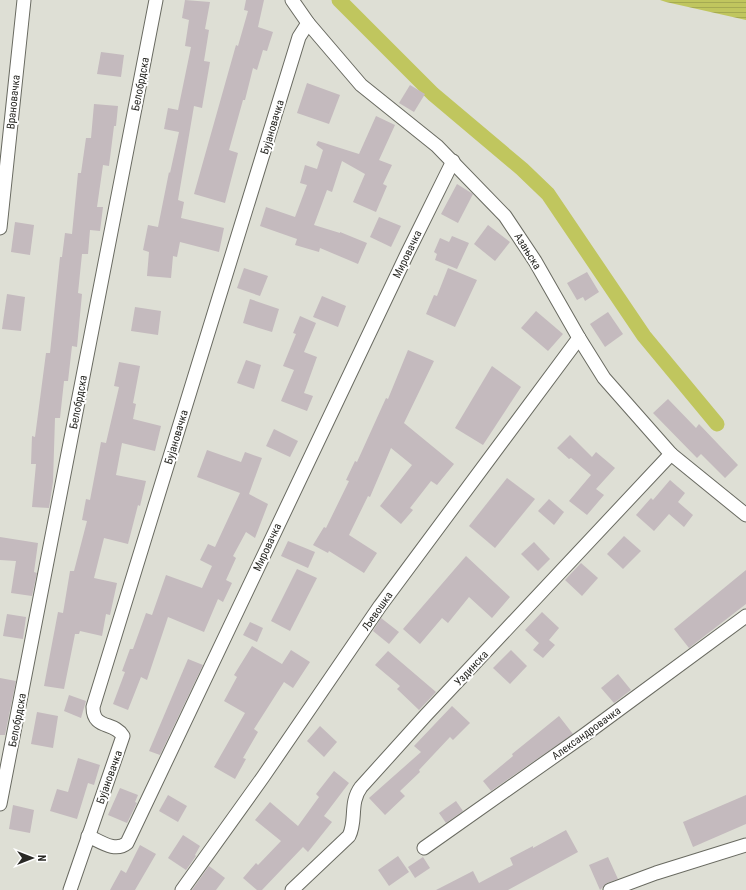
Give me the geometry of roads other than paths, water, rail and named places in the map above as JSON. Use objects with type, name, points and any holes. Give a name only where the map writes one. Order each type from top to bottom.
[{"type":"street","name":"Врановачка","points":[[0,228],[24,0]]},
{"type":"street","name":"Белобрдска","points":[[0,804],[156,0]]},
{"type":"street","name":"Азањска","points":[[292,0],[308,23],[361,85],[416,128],[453,161],[505,216],[521,239],[604,378],[671,454],[746,515]]},
{"type":"street","name":"Бујановачка","points":[[88,836],[123,736],[120,731],[97,721],[93,715],[93,707],[299,37],[308,23]]},
{"type":"street","name":"Мировачка","points":[[88,836],[116,848],[122,847],[126,843],[403,262],[453,161]]},
{"type":"street","name":"Љевошка","points":[[182,890],[263,777],[380,606],[579,338]]},
{"type":"street","name":"Уздинска","points":[[292,890],[349,836],[353,824],[353,803],[356,794],[361,787],[426,715],[671,454]]},
{"type":"street","name":"Александровачка","points":[[424,848],[583,736],[746,616]]},
{"type":"street","points":[[70,890],[88,836]]},
{"type":"street","points":[[610,890],[656,873],[746,845]]},
{"type":"waterway","points":[[339,0],[433,94],[522,169],[548,194],[644,336],[717,424]]}]
